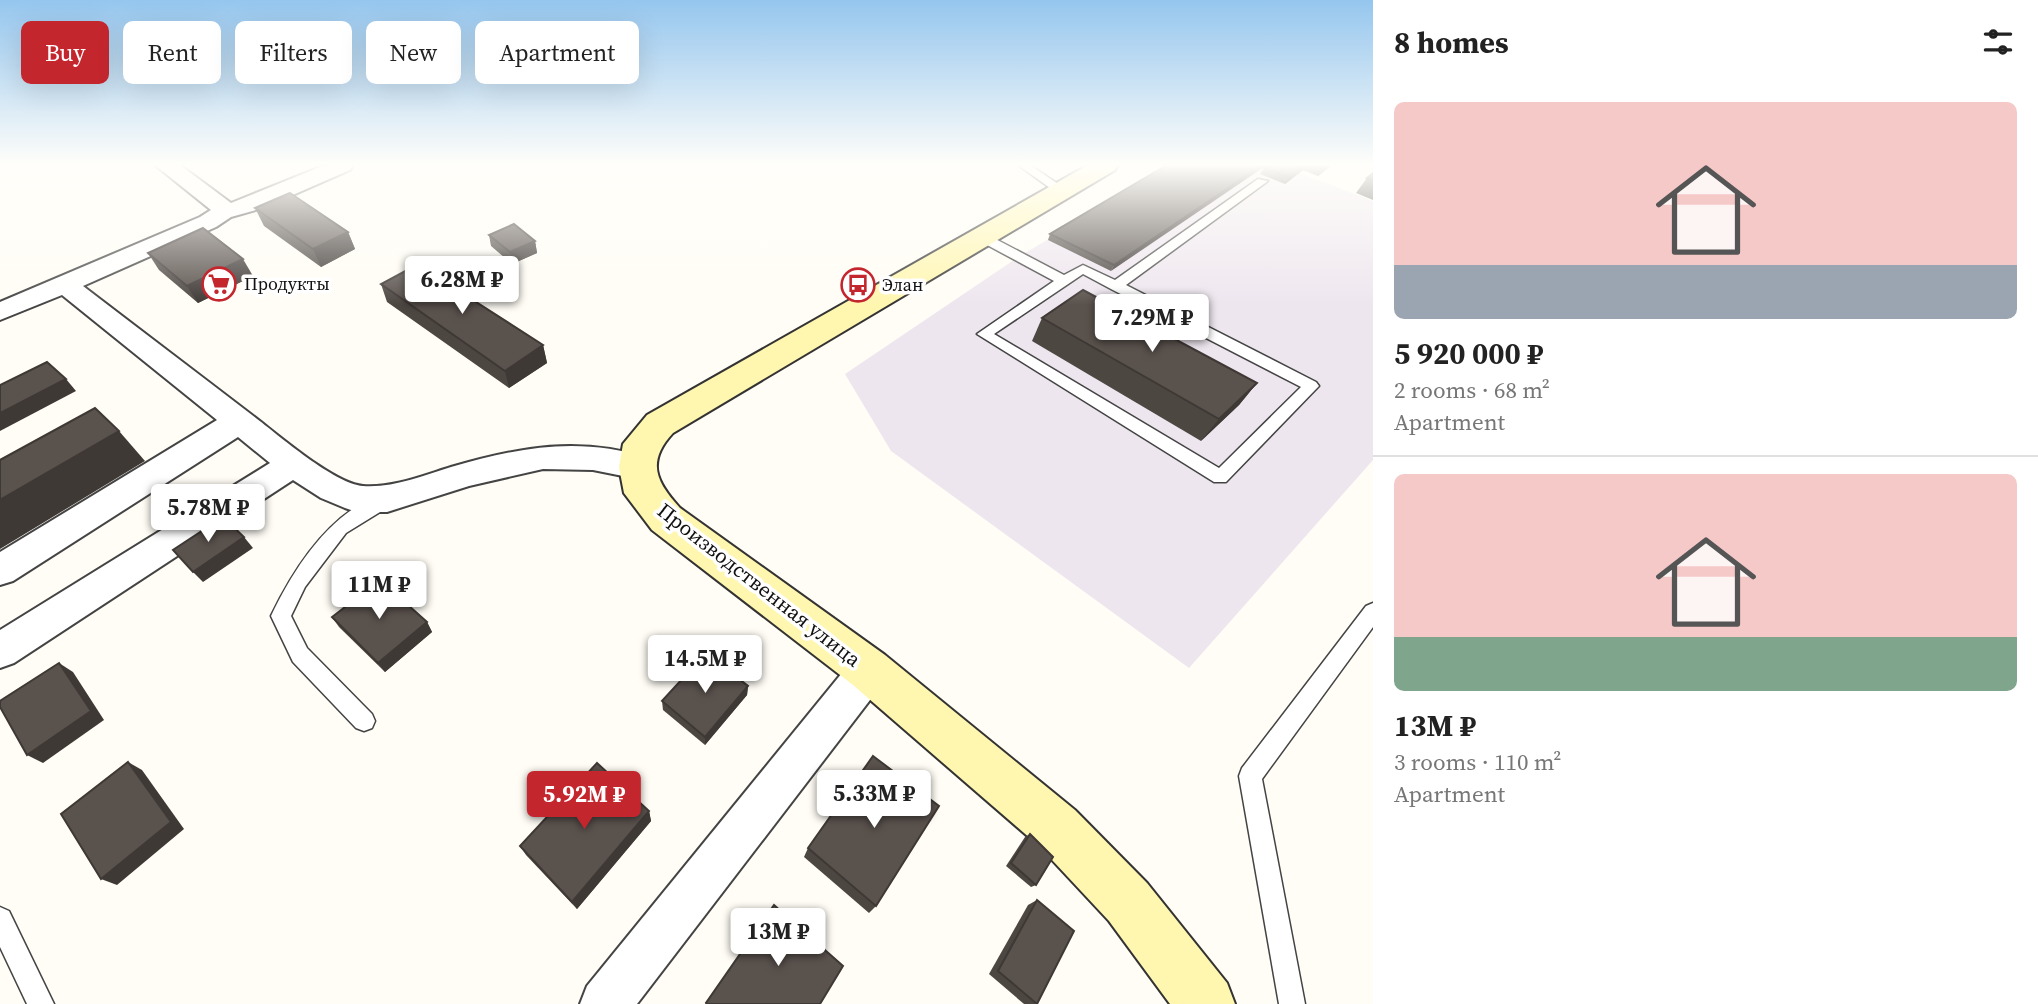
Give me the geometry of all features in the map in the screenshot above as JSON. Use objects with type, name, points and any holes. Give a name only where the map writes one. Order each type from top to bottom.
[{"type":"street","points":[[0,312],[208,222],[223,212]]},
{"type":"street","points":[[64,284],[293,464],[333,489],[357,499],[387,499],[469,474],[543,457],[593,458],[638,467],[641,444],[660,424],[1023,212]]},
{"type":"street","points":[[0,570],[240,421]]},
{"type":"street","points":[[0,651],[293,464]]},
{"type":"street","name":"Производственная улица","points":[[638,467],[643,493],[666,519],[869,670],[1057,828],[1128,902],[1206,1004]]},
{"type":"street","points":[[605,1004],[869,670]]},
{"type":"lane","points":[[1116,286],[1219,212]]},
{"type":"lane","points":[[980,236],[1064,281]]},
{"type":"lane","points":[[1083,269],[1311,386],[1220,477],[984,334],[1064,281],[1083,269]]},
{"type":"lane","points":[[364,722],[300,655],[281,616],[298,581],[340,528],[387,499]]},
{"type":"lane","points":[[1292,1004],[1250,776],[1373,612]]},
{"type":"lane","points":[[0,920],[41,1004]]},
{"type":"shaded area","points":[[1095,212],[1373,212],[1373,460],[1189,668],[891,451],[845,374],[1020,256]]},
{"type":"building","points":[[260,212],[318,212],[348,232],[313,249]]},
{"type":"building","points":[[1088,212],[1193,212],[1114,265],[1050,234]]},
{"type":"building","points":[[514,224],[535,241],[510,252],[489,235]]},
{"type":"building","points":[[203,228],[243,259],[187,286],[148,253]]},
{"type":"building","points":[[424,261],[451,278],[445,282],[543,345],[505,371],[381,284]]},
{"type":"building","points":[[1083,290],[1257,383],[1219,419],[1042,318]]},
{"type":"building","points":[[47,362],[66,379],[0,413],[0,385]]},
{"type":"building","points":[[95,408],[119,431],[0,500],[0,460]]},
{"type":"building","points":[[223,517],[244,537],[193,572],[173,550]]},
{"type":"building","points":[[380,580],[427,622],[378,663],[332,617]]},
{"type":"building","points":[[706,653],[748,686],[705,737],[662,701]]},
{"type":"building","points":[[59,663],[91,711],[27,755],[0,707],[0,701]]},
{"type":"building","points":[[873,756],[939,806],[876,906],[808,848]]},
{"type":"building","points":[[128,762],[171,822],[101,879],[61,814]]},
{"type":"building","points":[[597,763],[649,811],[572,902],[520,846]]},
{"type":"building","points":[[1030,834],[1053,857],[1036,885],[1011,863]]},
{"type":"building","points":[[1037,900],[1074,931],[1037,1004],[998,971]]},
{"type":"building","points":[[774,905],[843,966],[820,1004],[707,1004],[706,1003]]},
{"type":"place","name":"Продукты","points":[[219,284]]},
{"type":"place","name":"Элан","points":[[858,285]]}]
